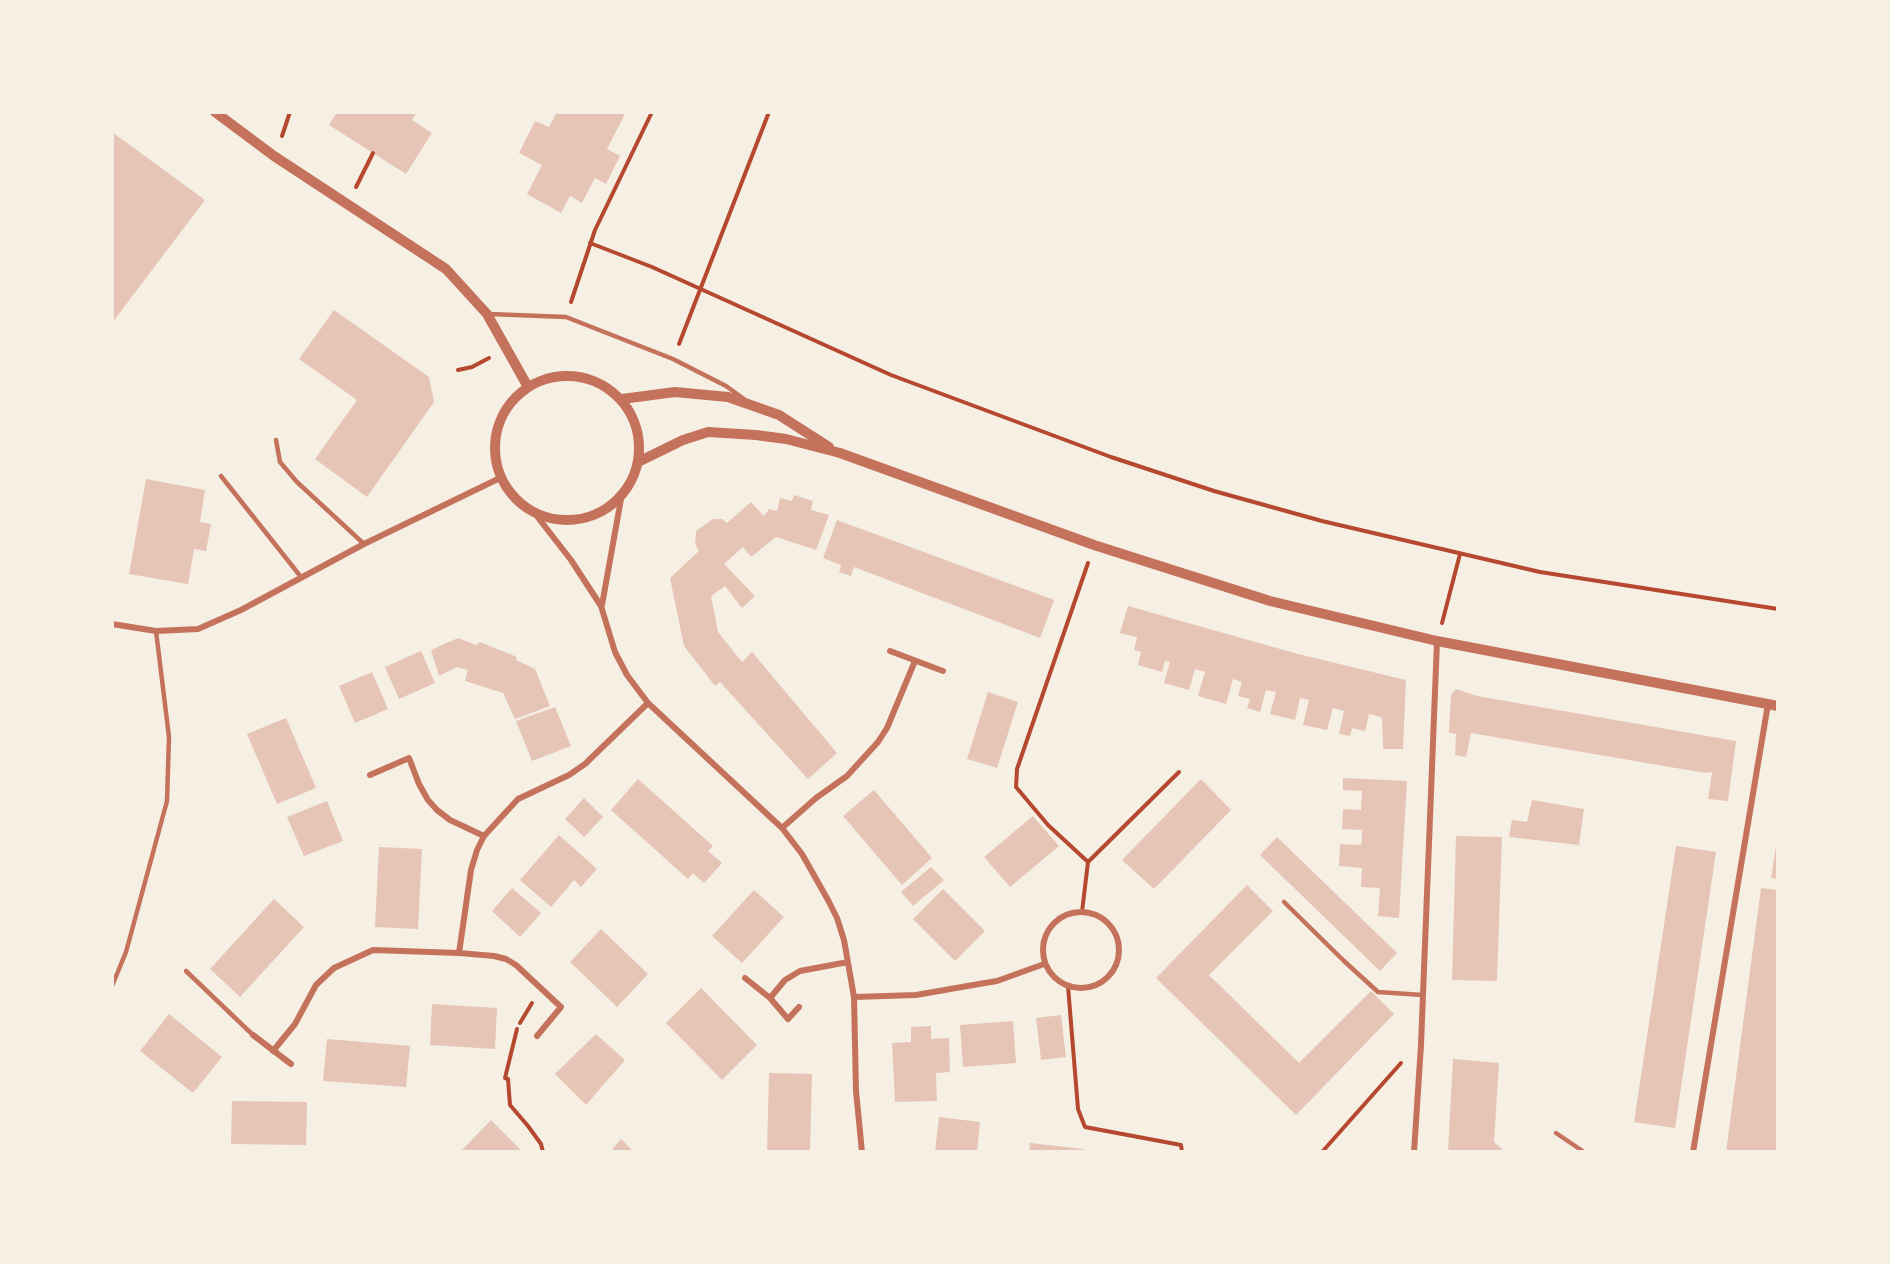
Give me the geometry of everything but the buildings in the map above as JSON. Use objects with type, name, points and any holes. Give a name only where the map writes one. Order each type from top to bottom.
[{"type":"street","points":[[215,112],[274,156],[446,269],[487,314],[528,387]]},
{"type":"street","points":[[602,606],[621,499],[638,462],[638,427],[622,399],[603,384],[580,376],[558,376],[541,380],[528,387],[505,410],[495,436],[494,455],[500,478],[513,498],[536,515],[571,560],[602,606],[615,652],[627,675],[648,703],[782,828],[801,854],[828,900],[837,918],[854,997],[856,1090],[862,1152]]},
{"type":"street","points":[[622,399],[675,392],[728,397],[779,416],[840,453]]},
{"type":"street","points":[[638,462],[683,440],[708,432],[786,439],[840,453],[1094,545],[1270,601],[1437,641],[1773,705],[1693,1152]]},
{"type":"street","points":[[112,624],[156,631],[198,629],[241,610],[364,544],[500,478]]},
{"type":"street","points":[[536,515],[551,520],[585,520],[602,513],[621,499]]},
{"type":"street","points":[[1414,1152],[1421,1045],[1437,641]]},
{"type":"street","points":[[890,651],[943,671]]},
{"type":"street","points":[[782,828],[816,798],[847,776],[878,742],[887,728],[915,661]]},
{"type":"street","points":[[459,953],[471,870],[484,836],[518,800],[569,775],[585,764],[648,703]]},
{"type":"street","points":[[370,775],[409,758],[423,792],[437,810],[450,820],[484,836]]},
{"type":"street","points":[[1074,912],[1099,917],[1110,924],[1119,940],[1119,954],[1110,975],[1101,983],[1084,988],[1068,986],[1055,979],[1044,964],[1043,941],[1047,932],[1057,920],[1074,912]]},
{"type":"street","points":[[273,1051],[295,1024],[316,986],[334,968],[373,950],[459,953],[506,959],[516,965],[561,1007],[537,1036]]},
{"type":"street","points":[[770,998],[784,980],[800,971],[848,962]]},
{"type":"street","points":[[854,997],[916,995],[988,983],[1044,964]]},
{"type":"street","points":[[745,978],[770,998],[788,1019],[799,1006]]},
{"type":"street","points":[[253,1035],[291,1064]]},
{"type":"lane","points":[[487,314],[566,317],[673,359],[726,386],[755,406]]},
{"type":"lane","points":[[276,440],[280,462],[297,482],[364,544]]},
{"type":"lane","points":[[221,476],[301,577]]},
{"type":"lane","points":[[112,986],[126,952],[167,801],[169,737],[156,631]]},
{"type":"lane","points":[[1284,902],[1378,992],[1423,995]]},
{"type":"lane","points":[[186,971],[253,1035]]},
{"type":"lane","points":[[1556,1133],[1584,1152]]},
{"type":"path","points":[[566,317],[590,243],[652,112]]},
{"type":"path","points":[[673,359],[769,112]]},
{"type":"path","points":[[347,204],[373,153]]},
{"type":"path","points":[[590,243],[652,267],[891,375],[1110,457],[1214,490],[1322,520],[1540,572],[1778,609]]},
{"type":"path","points":[[458,370],[471,368],[506,349]]},
{"type":"path","points":[[1088,862],[1048,825],[1016,786],[1017,769],[1094,545]]},
{"type":"path","points":[[1437,641],[1460,554]]},
{"type":"path","points":[[1036,700],[1038,708]]},
{"type":"path","points":[[1083,912],[1088,862],[1179,772]]},
{"type":"path","points":[[1068,986],[1078,1109],[1085,1126],[1181,1145],[1182,1152]]},
{"type":"path","points":[[540,988],[518,1028],[505,1078],[508,1078],[510,1105],[541,1144],[543,1152]]},
{"type":"path","points":[[1322,1152],[1406,1058],[1421,1045]]}]
